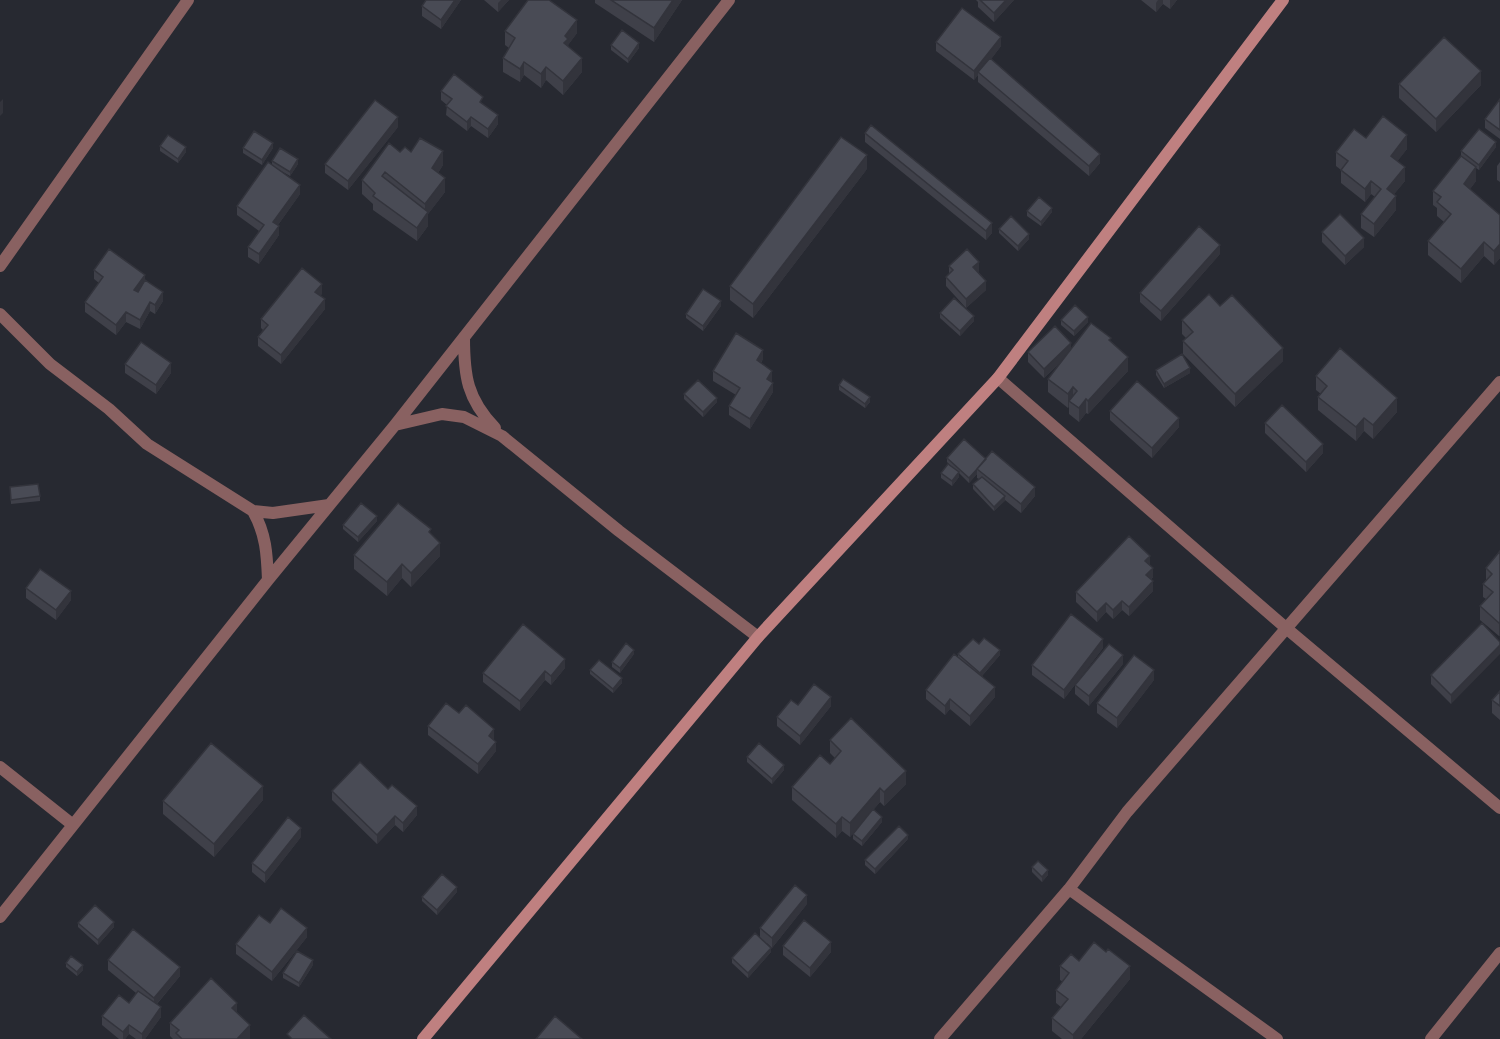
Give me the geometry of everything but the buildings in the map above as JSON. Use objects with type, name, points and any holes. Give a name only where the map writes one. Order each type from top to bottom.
[{"type":"street","points":[[0,917],[268,580],[395,425],[729,0]]},
{"type":"street","points":[[423,1039],[758,637],[998,378],[1283,0]]},
{"type":"street","points":[[0,266],[181,2]]},
{"type":"street","points":[[0,314],[50,364],[109,409],[147,444],[253,511],[273,513],[329,505]]},
{"type":"street","points":[[464,337],[465,376],[479,411],[502,436],[619,531],[758,637]]},
{"type":"street","points":[[998,378],[1500,808]]},
{"type":"street","points":[[940,1039],[1069,889],[1127,812],[1500,382]]},
{"type":"street","points":[[395,425],[442,414],[464,417],[502,436]]},
{"type":"street","points":[[253,511],[262,528],[267,546],[268,580]]},
{"type":"street","points":[[0,767],[73,825]]},
{"type":"street","points":[[1069,889],[1277,1039]]},
{"type":"street","points":[[1431,1039],[1500,953]]}]
